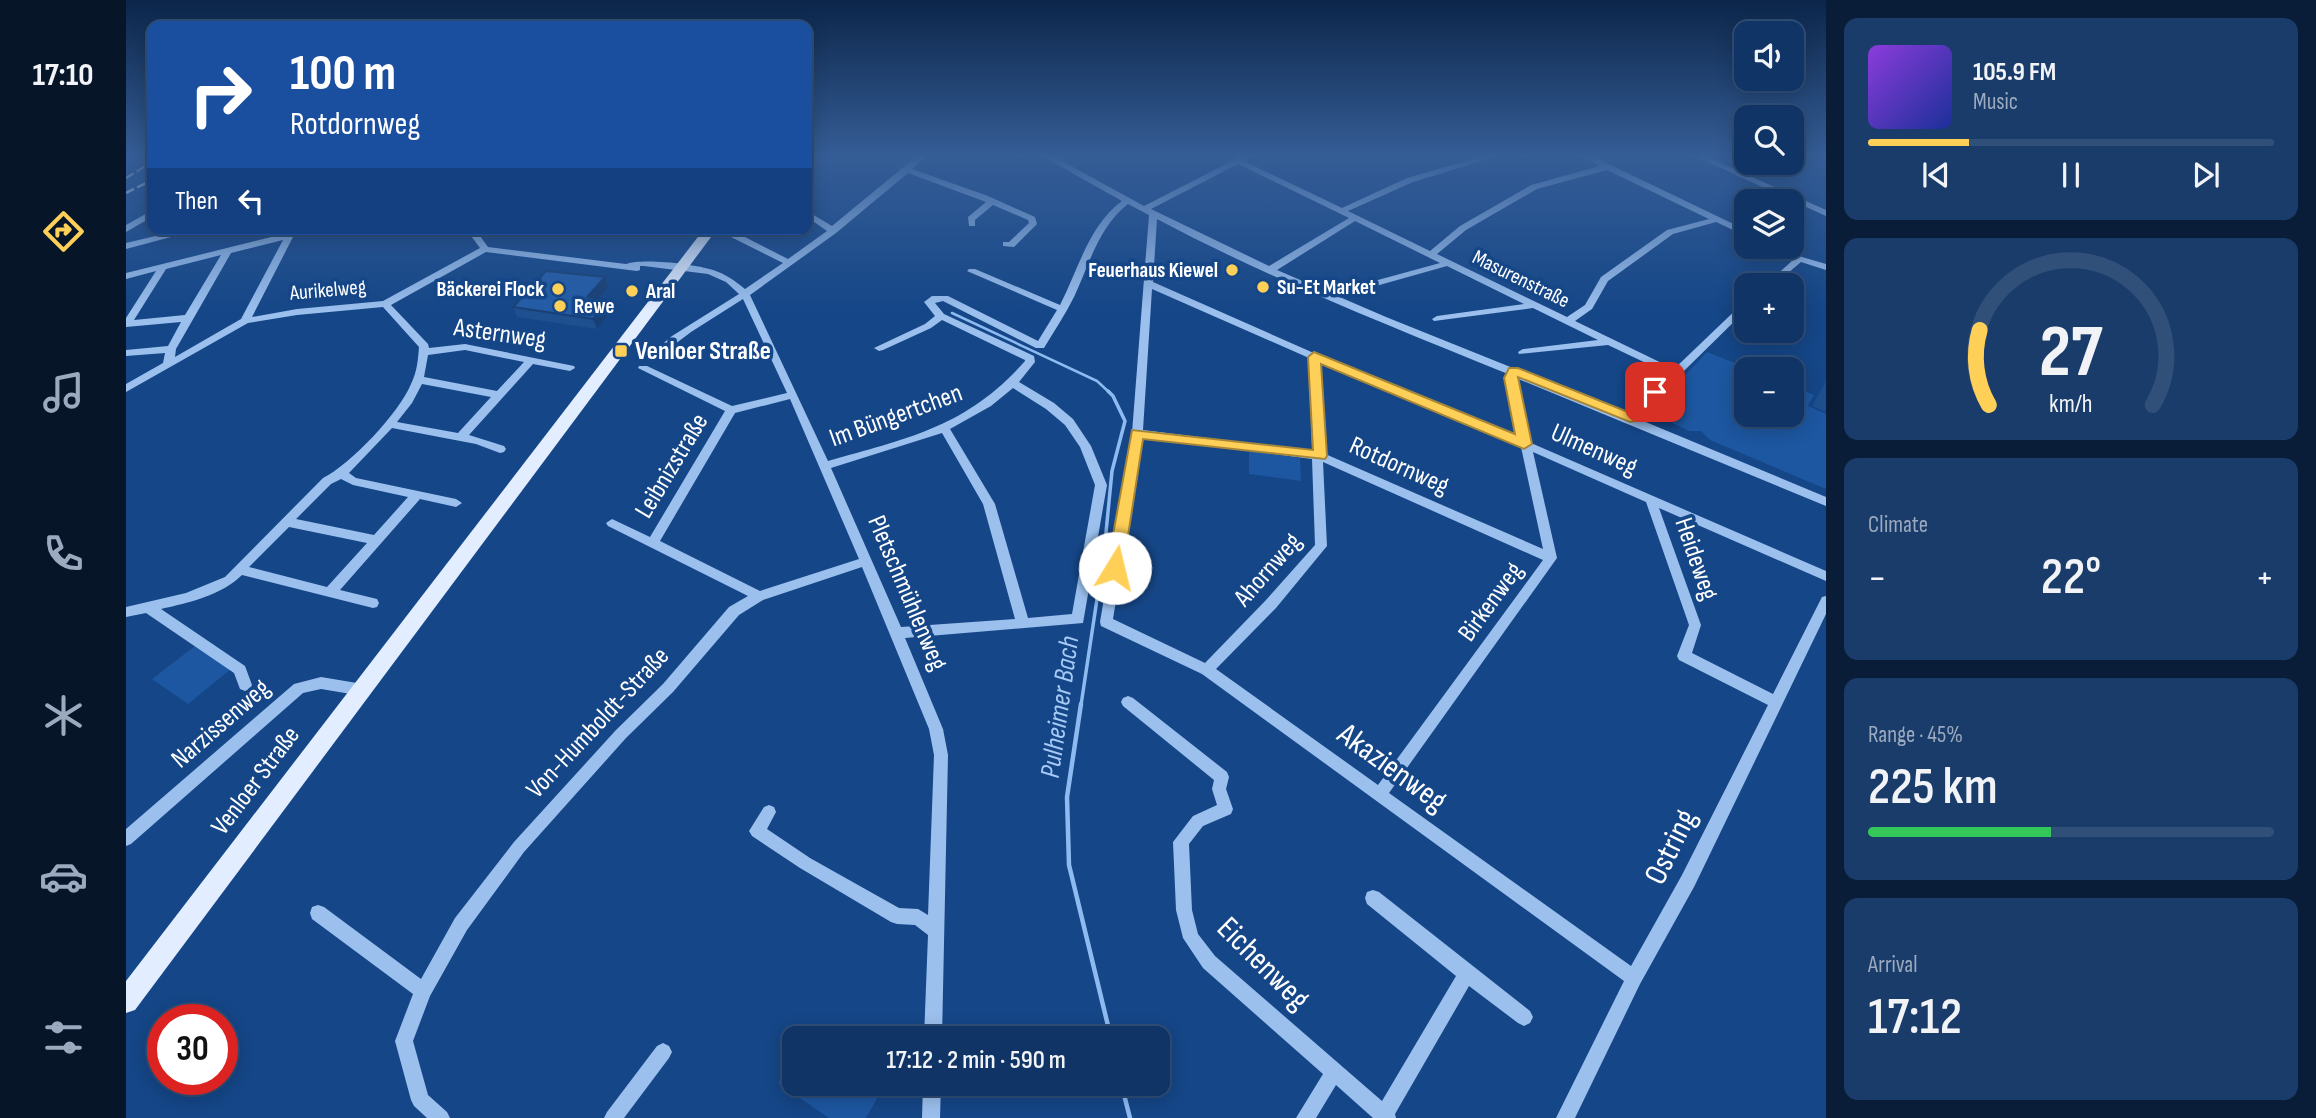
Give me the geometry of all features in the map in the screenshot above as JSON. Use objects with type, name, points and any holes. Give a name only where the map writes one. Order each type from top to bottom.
[{"type":"main road","name":"Venloer Straße","points":[[126,1001],[707,235]]},
{"type":"main road","points":[[126,991],[145,975]]},
{"type":"street","points":[[654,355],[689,328],[744,294],[833,231],[862,207]]},
{"type":"street","points":[[972,224],[971,219],[985,207]]},
{"type":"street","points":[[1006,207],[1032,219],[1033,224],[1011,245],[1006,244]]},
{"type":"street","points":[[878,348],[928,326],[942,316],[929,302],[936,298],[945,298],[1040,345],[1115,207]]},
{"type":"street","points":[[1142,207],[1270,270],[1826,502]]},
{"type":"street","points":[[1149,211],[1155,207]]},
{"type":"street","name":"Masurenstraße","points":[[1334,207],[1674,373]]},
{"type":"street","points":[[1342,211],[1350,207]]},
{"type":"street","points":[[1430,255],[1463,228],[1499,207]]},
{"type":"street","points":[[1693,207],[1734,227]]},
{"type":"street","points":[[1137,433],[1149,284],[1149,211]]},
{"type":"street","points":[[812,216],[833,231]]},
{"type":"street","points":[[126,229],[147,217]]},
{"type":"street","points":[[1270,270],[1355,218]]},
{"type":"street","points":[[1569,321],[1589,307],[1604,279],[1670,232],[1718,219]]},
{"type":"street","points":[[126,246],[172,235]]},
{"type":"street","points":[[126,276],[293,235]]},
{"type":"street","points":[[475,235],[485,248],[681,271],[715,281],[744,294]]},
{"type":"street","points":[[734,235],[788,262]]},
{"type":"street","name":"Aurikelweg","points":[[245,321],[289,236]]},
{"type":"street","name":"Aurikelweg","points":[[126,390],[245,321],[297,312],[385,304],[485,248]]},
{"type":"street","points":[[168,365],[171,349],[227,252]]},
{"type":"street","points":[[1783,273],[1799,259],[1826,267]]},
{"type":"street","points":[[1348,291],[1448,263]]},
{"type":"street","points":[[126,324],[163,267]]},
{"type":"street","points":[[972,271],[1062,309]]},
{"type":"street","name":"Ulmenweg","points":[[1149,284],[1826,576]]},
{"type":"street","name":"Pletschmühlenweg","points":[[744,294],[793,395],[936,729],[941,755],[933,1026]]},
{"type":"street","name":"Asternweg","points":[[126,612],[212,590],[241,570],[327,481],[341,474],[413,396],[424,366],[424,346],[385,304]]},
{"type":"street","points":[[1437,319],[1535,305]]},
{"type":"street","name":"Im Büngertchen","points":[[824,466],[945,429],[988,406],[1013,383],[1030,362],[1026,354],[942,316]]},
{"type":"street","points":[[1630,418],[1734,316]]},
{"type":"street","points":[[126,324],[188,318]]},
{"type":"street","points":[[1523,352],[1609,342]]},
{"type":"street","name":"Asternweg","points":[[424,352],[465,347],[570,368]]},
{"type":"street","points":[[126,353],[171,349]]},
{"type":"street","name":"Ahornweg","points":[[1207,670],[1271,604],[1321,546],[1320,456],[1314,357]]},
{"type":"street","points":[[461,437],[532,359]]},
{"type":"street","points":[[643,368],[732,410],[793,395]]},
{"type":"street","name":"Birkenweg","points":[[1380,794],[1551,558],[1524,444],[1511,378],[1514,371]]},
{"type":"street","points":[[420,380],[499,395]]},
{"type":"street","name":"Aurikelweg","points":[[126,383],[142,381]]},
{"type":"street","points":[[897,633],[1078,619],[1101,485],[1085,446],[1069,422],[1051,406],[1013,383]]},
{"type":"street","name":"Leibnizstraße","points":[[652,544],[732,410]]},
{"type":"street","points":[[388,424],[461,437],[500,449]]},
{"type":"street","points":[[945,429],[989,504],[1023,623]]},
{"type":"street","name":"Rotdornweg","points":[[1137,433],[1320,456],[1534,553],[1551,558]]},
{"type":"street","name":"Akazienweg","points":[[1137,433],[1106,622],[1207,670],[1634,978]]},
{"type":"street","points":[[341,474],[353,481],[456,503]]},
{"type":"street","points":[[330,592],[416,495]]},
{"type":"street","name":"Heideweg","points":[[1651,501],[1695,625],[1684,656],[1774,701]]},
{"type":"street","points":[[287,522],[376,540]]},
{"type":"street","name":"Leibnizstraße","points":[[612,523],[759,596]]},
{"type":"street","name":"Von-Humboldt-Straße","points":[[440,1118],[420,1100],[404,1041],[423,990],[461,924],[519,847],[621,734],[668,688],[734,611],[759,596],[866,561]]},
{"type":"street","points":[[241,570],[373,603]]},
{"type":"street","name":"Ostring","points":[[1564,1118],[1634,978],[1688,881],[1774,701],[1826,601]]},
{"type":"street","points":[[148,607],[240,670],[245,685]]},
{"type":"street","name":"Narzissenweg","points":[[126,839],[299,688],[321,682],[363,690]]},
{"type":"street","name":"Eichenweg","points":[[1128,702],[1222,777],[1219,789],[1226,809],[1198,821],[1181,842],[1184,910],[1191,938],[1209,962],[1385,1116],[1467,974]]},
{"type":"street","points":[[769,812],[757,831],[805,863],[897,916],[918,917],[936,931]]},
{"type":"street","points":[[1373,898],[1524,1017]]},
{"type":"street","points":[[318,913],[423,990]]},
{"type":"street","points":[[613,1118],[663,1052]]},
{"type":"street","points":[[1306,1118],[1334,1073]]},
{"type":"street","points":[[931,1118],[932,1096]]},
{"type":"shaded area","points":[[1707,352],[1734,363],[1734,427],[1804,427],[1804,391],[1814,395],[1808,406],[1826,414],[1826,489],[1710,440],[1701,431],[1689,431],[1655,415],[1652,410]]},
{"type":"shaded area","points":[[1249,451],[1300,458],[1301,481],[1249,474]]},
{"type":"shaded area","points":[[195,646],[231,669],[188,704],[152,679]]},
{"type":"shaded area","points":[[797,1096],[878,1096],[866,1118],[829,1118]]},
{"type":"building","name":"Rewe","points":[[546,271],[605,277],[587,297],[608,300],[593,319],[513,307],[525,294],[517,293],[527,283],[534,284]]},
{"type":"waterway","name":"Pulheimer Bach","points":[[952,313],[1097,381],[1110,393]]},
{"type":"waterway","name":"Pulheimer Bach","points":[[1081,705],[1104,553],[1112,471],[1125,421],[1110,393]]},
{"type":"waterway","name":"Pulheimer Bach","points":[[1081,704],[1067,797],[1069,865],[1108,1026]]},
{"type":"waterway","name":"Pulheimer Bach","points":[[1124,1096],[1130,1118]]},
{"type":"place","name":"Feuerhaus Kiewel","points":[[1232,270]]},
{"type":"place","name":"Su-Et Market","points":[[1263,287]]},
{"type":"place","name":"Bäckerei Flock","points":[[558,289]]},
{"type":"place","name":"Aral","points":[[632,291]]},
{"type":"place","name":"Rewe","points":[[560,306]]},
{"type":"place","name":"Venloer Straße","points":[[621,351]]},
{"type":"route","points":[[1115,568],[1137,433],[1320,456],[1314,357],[1524,444],[1511,378],[1514,371],[1630,418],[1655,392]]}]
